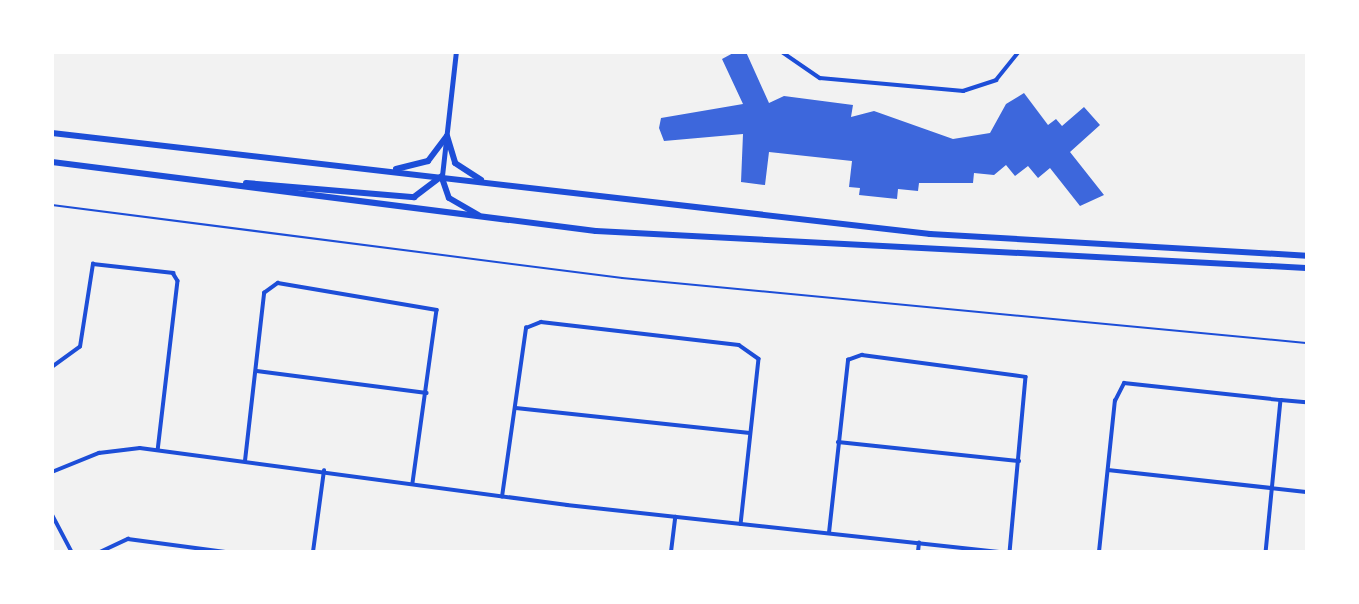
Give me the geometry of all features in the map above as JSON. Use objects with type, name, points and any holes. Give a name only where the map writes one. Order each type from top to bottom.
[{"type":"highway","points":[[52,133],[930,234],[1307,256]]},
{"type":"highway","points":[[389,170],[428,161],[447,136]]},
{"type":"highway","points":[[447,136],[457,166],[486,182]]},
{"type":"highway","points":[[52,162],[485,218],[727,242],[1307,268]]},
{"type":"highway","points":[[226,184],[414,197],[442,176]]},
{"type":"highway","points":[[442,176],[449,198],[485,218]]},
{"type":"street","points":[[442,176],[456,52]]},
{"type":"street","points":[[782,52],[820,78],[963,91],[996,80],[1019,52]]},
{"type":"street","points":[[52,367],[80,347],[93,264],[173,273],[178,281],[158,450]]},
{"type":"street","points":[[245,461],[264,293],[278,284],[433,307],[438,320],[413,483]]},
{"type":"street","points":[[502,497],[526,328],[554,324],[755,350],[741,524]]},
{"type":"street","points":[[829,533],[848,360],[875,357],[1023,374],[1028,387],[1010,551]]},
{"type":"street","points":[[257,371],[427,393]]},
{"type":"street","points":[[1099,551],[1115,401],[1124,383],[1307,402]]},
{"type":"street","points":[[1266,551],[1281,400]]},
{"type":"street","points":[[516,408],[750,433]]},
{"type":"street","points":[[838,443],[1018,461]]},
{"type":"street","points":[[52,472],[99,453],[158,450],[502,497],[1003,551]]},
{"type":"street","points":[[1108,470],[1307,492]]},
{"type":"street","points":[[313,551],[324,471]]},
{"type":"street","points":[[52,514],[72,551]]},
{"type":"street","points":[[671,551],[675,517]]},
{"type":"street","points":[[100,551],[128,539],[225,551]]},
{"type":"street","points":[[918,551],[919,543]]},
{"type":"path","points":[[52,205],[622,278],[1307,344]]},
{"type":"building","points":[[735,52],[746,52],[769,103],[784,96],[853,105],[851,117],[874,111],[953,139],[990,133],[1006,104],[1024,93],[1048,125],[1056,119],[1062,126],[1084,107],[1100,125],[1070,152],[1104,195],[1080,206],[1050,168],[1038,178],[1028,166],[1015,176],[1006,165],[994,175],[974,173],[973,183],[919,183],[918,191],[898,189],[897,199],[859,195],[860,188],[849,187],[852,161],[769,152],[765,185],[741,182],[743,134],[664,141],[659,128],[661,118],[743,104],[722,59]]}]
